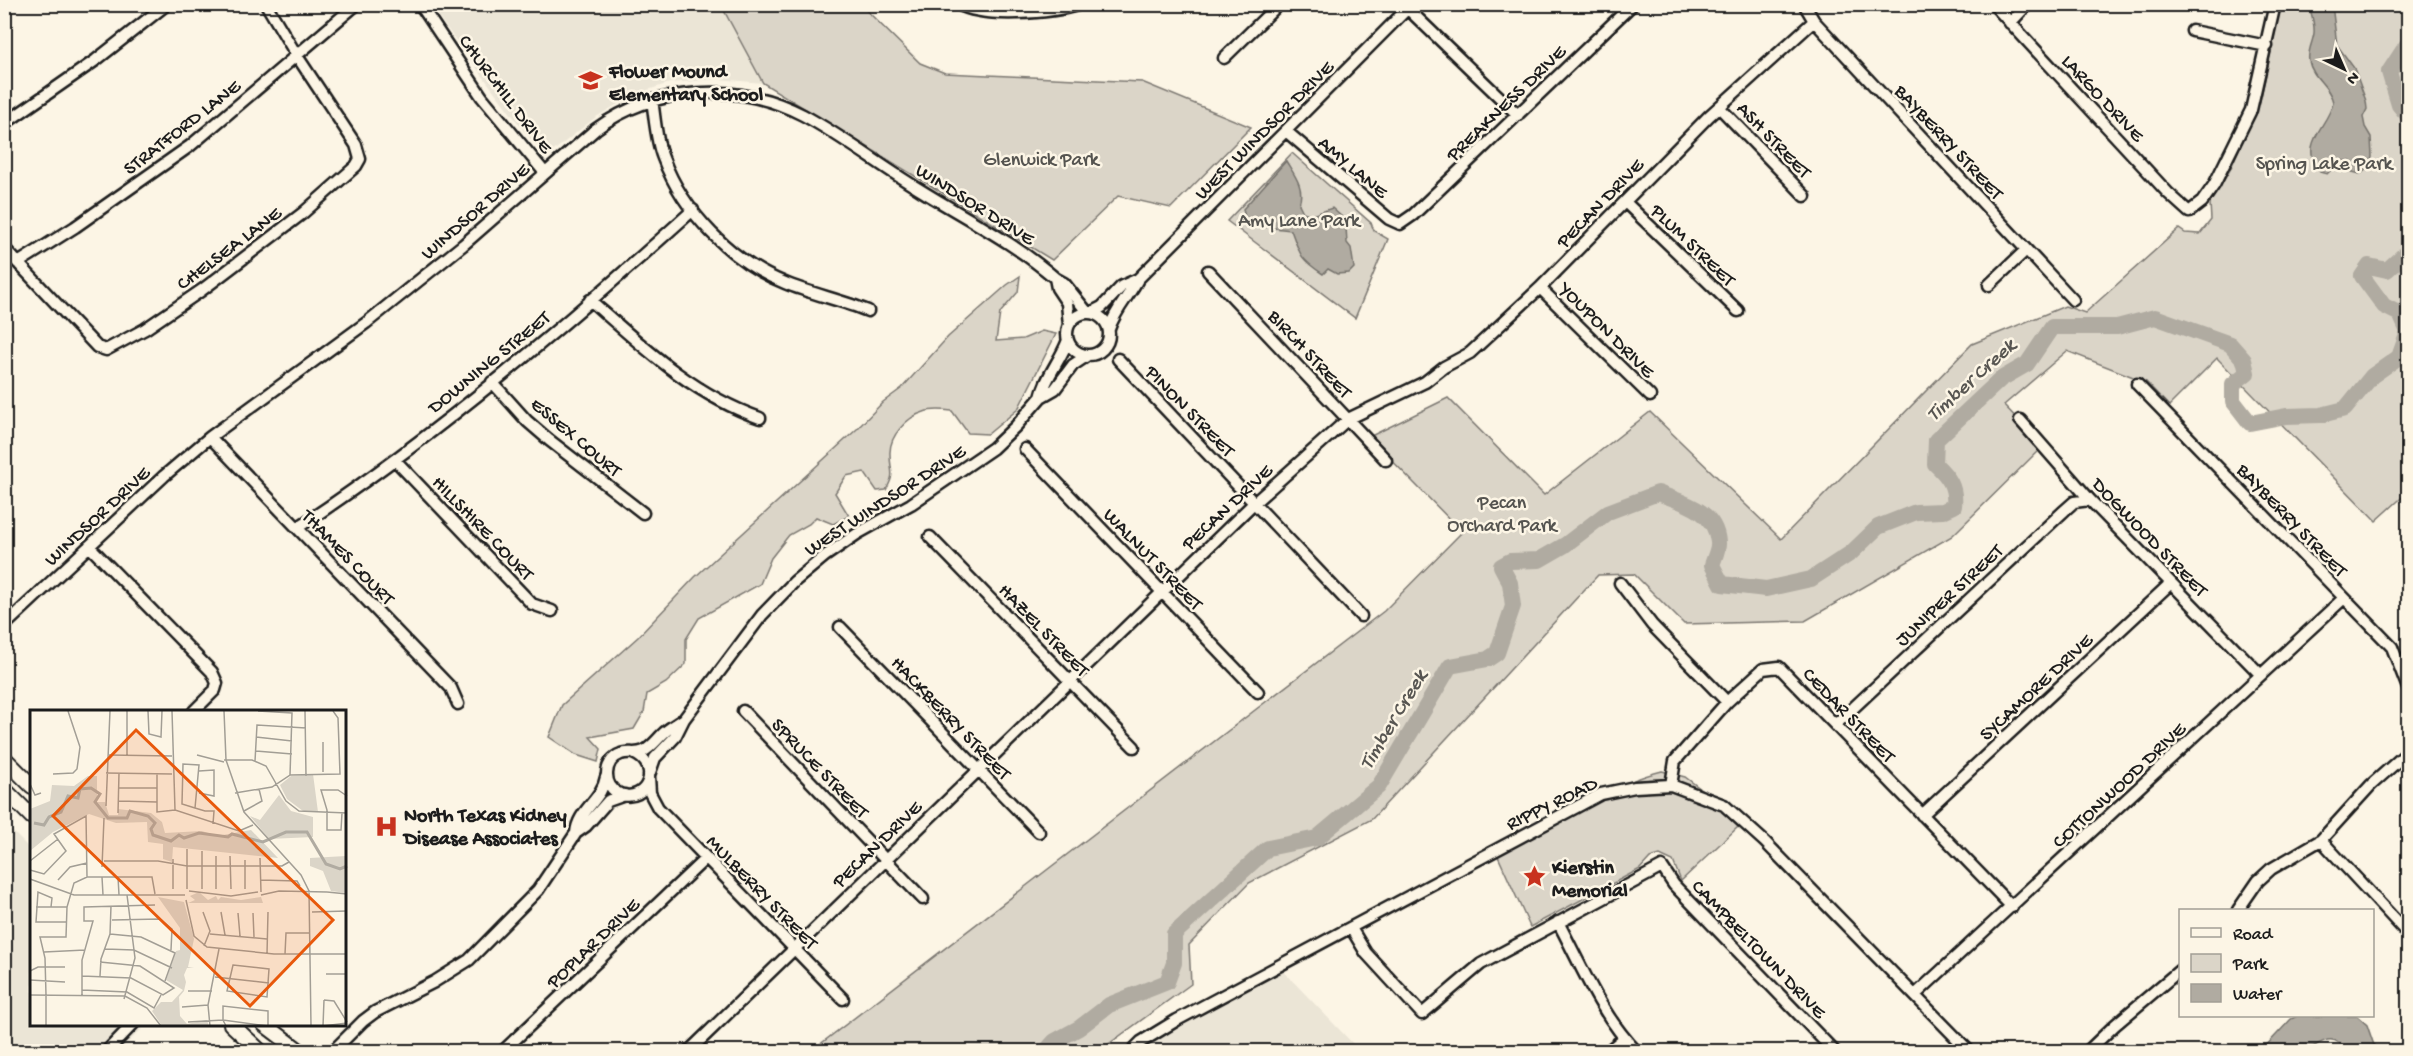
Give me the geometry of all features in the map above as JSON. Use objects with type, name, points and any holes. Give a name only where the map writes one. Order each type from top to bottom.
[{"type":"main road","points":[[4,758],[30,784]]},
{"type":"main road","points":[[4,789],[30,815]]},
{"type":"main road","points":[[233,1026],[261,1052]]},
{"type":"main road","points":[[267,1026],[301,1052]]},
{"type":"street","points":[[4,124],[96,60],[167,4]]},
{"type":"street","points":[[266,4],[297,56]]},
{"type":"street","name":"STRATFORD LANE","points":[[18,263],[75,227],[190,146],[357,4]]},
{"type":"street","name":"CHURCHILL DRIVE","points":[[420,4],[482,97],[545,173]]},
{"type":"street","points":[[958,4],[983,11],[1047,12],[1080,4]]},
{"type":"street","points":[[1224,58],[1279,4]]},
{"type":"street","name":"BAYBERRY STREET","points":[[1804,4],[1814,21],[2073,300]]},
{"type":"street","name":"LARGO DRIVE","points":[[1994,4],[2168,194],[2189,212],[2202,202],[2214,185],[2251,110],[2267,46]]},
{"type":"street","points":[[2010,23],[2028,4]]},
{"type":"street","points":[[2192,31],[2267,46],[2276,4]]},
{"type":"street","points":[[1410,7],[1518,115]]},
{"type":"street","name":"WEST WINDSOR DRIVE","points":[[332,1052],[375,1012],[434,982],[469,960],[538,890],[576,833],[586,826],[608,801],[639,792],[648,783],[655,758],[675,737],[684,719],[762,615],[795,580],[857,534],[911,504],[993,448],[1041,397],[1055,389],[1073,365],[1105,347],[1113,314],[1131,293],[1138,279],[1410,7]]},
{"type":"street","name":"PREAKNESS DRIVE","points":[[1400,224],[1413,215],[1518,115],[1625,7]]},
{"type":"street","name":"PECAN DRIVE","points":[[688,1052],[1254,503],[1348,419],[1425,382],[1444,368],[1463,359],[1540,288],[1719,107],[1814,21]]},
{"type":"street","name":"CHELSEA LANE","points":[[18,263],[98,348],[106,350],[145,329],[202,290],[303,213],[356,166],[360,159],[356,146],[297,56]]},
{"type":"street","name":"WINDSOR DRIVE","points":[[4,626],[164,476],[210,437],[366,323],[463,245],[605,122],[652,100],[705,93],[752,97],[782,105],[804,115],[920,191],[1029,255],[1064,283],[1089,312]]},
{"type":"street","points":[[652,100],[663,157],[676,185],[708,229],[747,262],[783,283],[868,311]]},
{"type":"street","name":"ASH STREET","points":[[1719,107],[1805,196]]},
{"type":"street","name":"AMY LANE","points":[[1287,132],[1389,219],[1400,224]]},
{"type":"street","name":"PLUM STREET","points":[[1625,202],[1738,311]]},
{"type":"street","name":"DOWNING STREET","points":[[297,528],[395,460],[591,300],[693,210]]},
{"type":"street","points":[[4,248],[18,263]]},
{"type":"street","points":[[1989,285],[2026,250]]},
{"type":"street","name":"BIRCH STREET","points":[[1208,271],[1386,460]]},
{"type":"street","name":"WINDSOR DRIVE","points":[[1055,278],[1057,288],[1067,303],[1069,325]]},
{"type":"street","name":"WEST WINDSOR DRIVE","points":[[1041,397],[1045,382],[1062,358],[1068,340],[1069,325],[1076,317],[1102,307],[1122,286],[1138,279]]},
{"type":"street","name":"YOUPON DRIVE","points":[[1540,288],[1650,396]]},
{"type":"street","points":[[591,300],[668,369],[742,412],[760,418]]},
{"type":"street","points":[[1089,312],[1104,320],[1109,329]]},
{"type":"street","points":[[1068,340],[1074,349],[1088,355]]},
{"type":"street","name":"PINON STREET","points":[[1118,359],[1361,616]]},
{"type":"street","name":"ESSEX COURT","points":[[492,382],[527,421],[549,440],[644,513]]},
{"type":"street","name":"BAYBERRY STREET","points":[[2137,384],[2392,647],[2409,688]]},
{"type":"street","name":"DOGWOOD STREET","points":[[2020,420],[2090,500],[2260,674]]},
{"type":"street","name":"THAMES COURT","points":[[210,437],[450,688],[458,704]]},
{"type":"street","name":"WALNUT STREET","points":[[1025,449],[1258,692]]},
{"type":"street","name":"HILLSHIRE COURT","points":[[395,460],[532,604],[552,611]]},
{"type":"street","name":"JUNIPER STREET","points":[[1835,724],[2074,502],[2090,500]]},
{"type":"street","name":"HAZEL STREET","points":[[930,537],[1134,747]]},
{"type":"street","points":[[89,546],[212,672],[218,683],[215,690],[195,710]]},
{"type":"street","points":[[1620,583],[1652,625],[1727,702]]},
{"type":"street","name":"SYCAMORE DRIVE","points":[[1922,815],[2172,583]]},
{"type":"street","name":"COTTONWOOD DRIVE","points":[[1915,995],[2012,908],[2344,597]]},
{"type":"street","name":"HACKBERRY STREET","points":[[840,627],[1039,832]]},
{"type":"street","name":"CEDAR STREET","points":[[1671,785],[1675,761],[1727,702],[1763,669],[1779,667],[2012,908]]},
{"type":"street","name":"SPRUCE STREET","points":[[743,711],[923,899]]},
{"type":"street","name":"WEST WINDSOR DRIVE","points":[[576,833],[577,822],[600,794],[610,762],[620,754],[644,751],[667,730],[684,719]]},
{"type":"street","points":[[2239,909],[2258,881],[2271,869],[2321,840],[2372,785],[2409,752]]},
{"type":"street","points":[[633,753],[648,765],[649,776]]},
{"type":"street","points":[[606,774],[615,792],[626,795]]},
{"type":"street","name":"MULBERRY STREET","points":[[649,776],[649,788],[658,808],[843,999]]},
{"type":"street","name":"RIPPY ROAD","points":[[1131,1052],[1141,1042],[1177,1020],[1601,794],[1635,787],[1671,785],[1724,805],[1765,842],[1970,1052]]},
{"type":"street","name":"MULBERRY STREET","points":[[626,795],[658,808]]},
{"type":"street","points":[[2321,840],[2409,933]]},
{"type":"street","name":"POPLAR DRIVE","points":[[502,1052],[706,858]]},
{"type":"street","name":"CAMPBELTOWN DRIVE","points":[[1558,922],[1662,867],[1674,885],[1835,1052]]},
{"type":"street","points":[[1351,928],[1366,953],[1422,1014],[1481,964],[1558,922],[1607,1016],[1637,1052]]},
{"type":"street","points":[[2087,1052],[2115,1025],[2179,972]]},
{"type":"street","points":[[106,1052],[131,1026]]},
{"type":"street","points":[[1607,1052],[1624,1038]]},
{"type":"shaded area","name":"Flower Mound Elementary School","points":[[432,5],[721,5],[763,83],[718,79],[670,83],[635,94],[596,117],[546,157],[443,23]]},
{"type":"shaded area","points":[[4,823],[30,849],[30,1026],[145,1026],[119,1051],[5,1051]]},
{"type":"shaded area","points":[[1283,971],[1360,1051],[1142,1052],[1158,1037],[1246,988]]},
{"type":"green space","name":"Glenwick Park","points":[[721,5],[861,5],[920,63],[945,73],[1142,82],[1251,127],[1171,208],[1118,196],[1052,260],[763,83]]},
{"type":"green space","points":[[2281,5],[2408,5],[2408,492],[2376,521],[2217,358],[2169,406],[2146,382],[2067,351],[2004,405],[2043,446],[1952,536],[1805,621],[1684,624],[1634,574],[1598,575],[1372,819],[1249,883],[1189,945],[1191,984],[1099,1051],[810,1052],[1384,611],[1462,532],[1369,437],[1448,398],[1544,495],[1650,412],[1781,539],[1972,344],[2065,306],[2085,313],[2179,229],[2185,233],[2200,234],[2211,220],[2210,203],[2230,170],[2260,101]]},
{"type":"green space","name":"Amy Lane Park","points":[[1292,153],[1371,223],[1374,231],[1388,239],[1355,318],[1227,221]]},
{"type":"green space","points":[[1020,276],[1018,292],[1000,313],[996,341],[1023,339],[1042,331],[1056,334],[1018,409],[988,434],[968,433],[952,411],[930,410],[911,418],[900,428],[892,441],[890,454],[892,476],[886,490],[877,491],[864,472],[846,476],[835,493],[849,516],[833,524],[816,517],[809,524],[789,535],[771,558],[760,584],[699,618],[686,639],[686,664],[666,683],[647,694],[644,712],[634,729],[590,737],[601,749],[598,762],[576,755],[549,737],[562,705],[638,637],[695,577],[857,429],[883,402],[902,388],[948,337]]},
{"type":"green space","points":[[1662,771],[1685,777],[1701,789],[1738,827],[1681,881],[1673,861],[1660,855],[1650,858],[1640,869],[1530,927],[1497,854],[1599,796]]},
{"type":"water","points":[[2309,5],[2332,5],[2337,45],[2354,68],[2366,101],[2367,109],[2363,117],[2365,127],[2371,137],[2372,157],[2369,168],[2360,174],[2352,172],[2350,161],[2340,161],[2327,174],[2320,172],[2314,162],[2313,143],[2333,102],[2309,61],[2314,30]]},
{"type":"water","points":[[1286,161],[1300,187],[1299,204],[1303,212],[1312,215],[1332,208],[1343,218],[1354,268],[1349,273],[1337,274],[1328,269],[1323,274],[1315,269],[1302,256],[1291,230],[1239,224],[1245,218],[1243,209]]},
{"type":"water","points":[[2295,1017],[2358,1017],[2367,1025],[2376,1051],[2348,1051],[2341,1044],[2330,1040],[2298,1053],[2263,1051]]},
{"type":"waterway","name":"Timber Creek","points":[[2408,43],[2389,72],[2399,105],[2408,116]]},
{"type":"waterway","name":"Timber Creek","points":[[1045,1052],[1055,1041],[1079,1028],[1109,1005],[1167,982],[1174,963],[1174,934],[1268,848],[1317,838],[1379,786],[1450,666],[1488,659],[1497,653],[1513,606],[1510,583],[1501,566],[1510,561],[1539,560],[1565,545],[1608,512],[1658,493],[1687,504],[1711,522],[1716,531],[1718,545],[1712,565],[1722,584],[1766,589],[1811,579],[1851,553],[1878,527],[1916,512],[1943,511],[1954,506],[1951,483],[1935,464],[1936,440],[2001,379],[2027,364],[2052,327],[2117,327],[2155,317],[2230,344],[2244,360],[2247,373],[2233,384],[2233,401],[2250,423],[2286,416],[2321,415],[2345,409],[2372,376],[2399,357],[2408,332],[2400,314],[2384,306],[2362,276],[2369,266],[2387,270],[2408,251]]},
{"type":"place","name":"Flower Mound Elementary School","points":[[591,81]]},
{"type":"place","name":"North Texas Kidney Disease Associates","points":[[386,826]]},
{"type":"place","name":"Kierstin Memorial","points":[[1534,877]]},
{"type":"park label","name":"Spring Lake Park","points":[[2324,162]]},
{"type":"park label","name":"Pecan Orchard Park","points":[[1502,512]]}]
